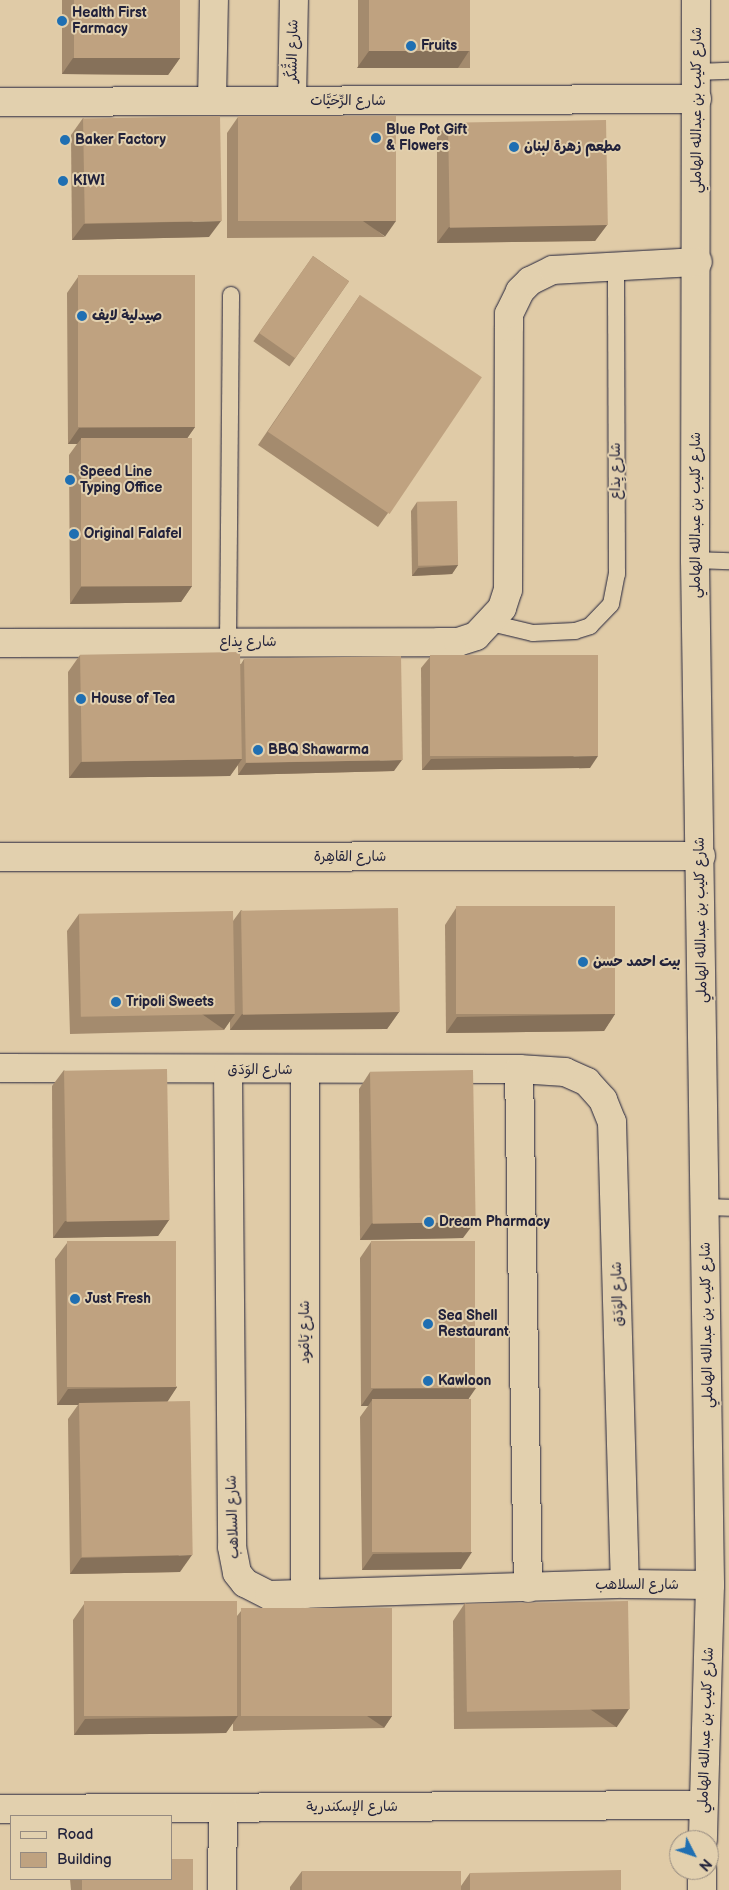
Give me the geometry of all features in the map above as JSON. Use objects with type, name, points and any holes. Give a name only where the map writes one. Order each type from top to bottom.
[{"type":"street","points":[[212,101],[214,0]]},
{"type":"street","name":"شارع الشُّكُر","points":[[292,101],[294,0]]},
{"type":"street","name":"شارع كليب بن عبدالله الهاملي","points":[[696,0],[698,262],[695,560],[701,856],[717,1208],[703,1830]]},
{"type":"street","name":"شارع الرِّحَيَّات","points":[[0,102],[697,99]]},
{"type":"street","name":"شارع يِذاع","points":[[0,643],[458,642],[476,636],[491,623],[502,608],[508,590],[509,314],[520,291],[541,274],[553,270],[698,262]]},
{"type":"street","name":"شارع القاهِرة","points":[[0,857],[701,856]]},
{"type":"street","name":"شارع الوَدَق","points":[[0,1068],[228,1070],[530,1069],[565,1072],[587,1082],[603,1100],[612,1122],[625,1584]]},
{"type":"street","points":[[528,1588],[530,1069]]},
{"type":"street","name":"شارع السلاهب","points":[[228,1070],[233,1560],[245,1583],[269,1595],[625,1584],[710,1585]]},
{"type":"street","name":"شارع يَامُود","points":[[294,1594],[305,1070]]},
{"type":"street","name":"شارع الإسكندرية","points":[[0,1809],[703,1805]]},
{"type":"street","points":[[222,1890],[223,1808]]},
{"type":"lane","points":[[697,72],[729,71]]},
{"type":"lane","name":"شارع يِذاع","points":[[491,623],[533,633],[576,631],[590,626],[611,604],[617,574],[616,266]]},
{"type":"lane","points":[[228,642],[231,294]]},
{"type":"lane","points":[[695,560],[729,561]]},
{"type":"building","points":[[74,0],[180,0],[180,58],[74,58]]},
{"type":"building","points":[[369,0],[470,0],[470,51],[369,51]]},
{"type":"building","points":[[220,116],[222,221],[85,223],[83,118]]},
{"type":"building","points":[[238,116],[396,116],[396,221],[238,221]]},
{"type":"building","points":[[606,120],[608,225],[450,228],[448,123]]},
{"type":"building","points":[[313,256],[349,281],[295,358],[259,333]]},
{"type":"building","points":[[78,275],[195,275],[195,427],[78,427]]},
{"type":"building","points":[[360,295],[482,377],[390,514],[268,432]]},
{"type":"building","points":[[81,438],[192,438],[192,586],[81,586]]},
{"type":"building","points":[[457,501],[458,565],[418,566],[417,502]]},
{"type":"building","points":[[240,652],[242,759],[82,762],[80,655]]},
{"type":"building","points":[[430,655],[598,655],[598,756],[430,756]]},
{"type":"building","points":[[401,656],[403,760],[246,763],[244,659]]},
{"type":"building","points":[[456,906],[615,906],[615,1014],[456,1014]]},
{"type":"building","points":[[398,908],[400,1012],[243,1015],[241,911]]},
{"type":"building","points":[[233,911],[235,1014],[81,1017],[79,914]]},
{"type":"building","points":[[167,1069],[170,1220],[67,1222],[64,1071]]},
{"type":"building","points":[[473,1070],[476,1222],[373,1224],[370,1072]]},
{"type":"building","points":[[67,1241],[176,1241],[176,1387],[67,1387]]},
{"type":"building","points":[[371,1241],[475,1241],[475,1388],[371,1388]]},
{"type":"building","points":[[372,1399],[471,1399],[471,1552],[372,1552]]},
{"type":"building","points":[[190,1401],[193,1555],[82,1557],[79,1403]]},
{"type":"building","points":[[84,1601],[237,1601],[237,1716],[84,1716]]},
{"type":"building","points":[[628,1601],[630,1709],[467,1712],[465,1604]]},
{"type":"building","points":[[241,1608],[392,1608],[392,1716],[241,1716]]},
{"type":"building","points":[[172,1859],[193,1859],[193,1890],[82,1890],[82,1880],[172,1880]]},
{"type":"building","points":[[621,1870],[621,1890],[470,1890],[470,1873]]},
{"type":"building","points":[[302,1871],[461,1871],[461,1890],[302,1890]]},
{"type":"place","name":"Health First Farmacy","points":[[62,21]]},
{"type":"place","name":"Fruits","points":[[411,46]]},
{"type":"place","name":"Blue Pot Gift & Flowers","points":[[376,138]]},
{"type":"place","name":"Baker Factory","points":[[65,140]]},
{"type":"place","name":"مطعم زهرة لبنان","points":[[514,147]]},
{"type":"place","name":"KIWI","points":[[63,181]]},
{"type":"place","name":"صيدلية لايف","points":[[82,316]]},
{"type":"place","name":"Speed Line Typing Office","points":[[70,480]]},
{"type":"place","name":"Original Falafel","points":[[74,534]]},
{"type":"place","name":"House of Tea","points":[[81,699]]},
{"type":"place","name":"BBQ Shawarma","points":[[258,750]]},
{"type":"place","name":"بيت احمد حسن","points":[[583,962]]},
{"type":"place","name":"Tripoli Sweets","points":[[116,1002]]},
{"type":"place","name":"Dream Pharmacy","points":[[429,1222]]},
{"type":"place","name":"Just Fresh","points":[[75,1299]]},
{"type":"place","name":"Sea Shell Restaurant","points":[[428,1324]]},
{"type":"place","name":"Kawloon","points":[[428,1381]]}]
